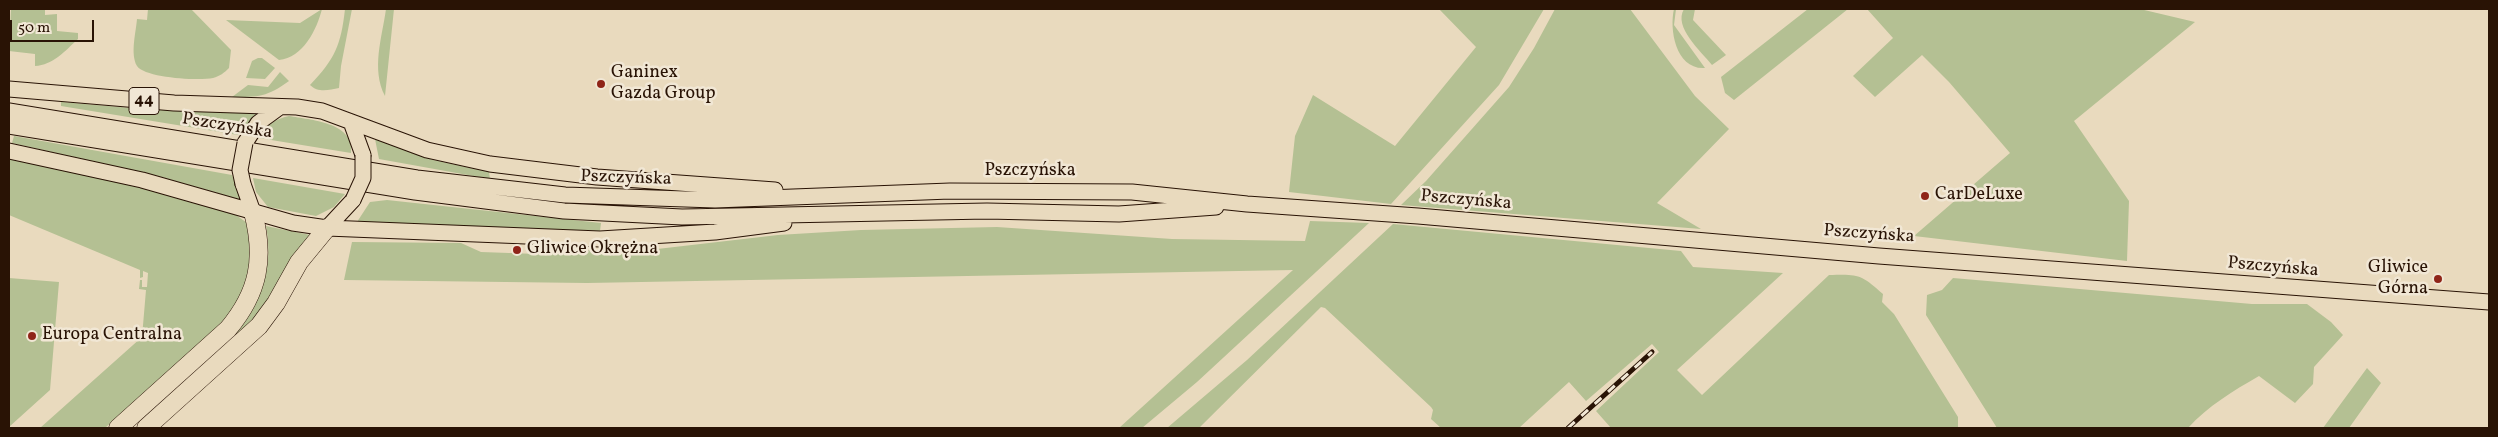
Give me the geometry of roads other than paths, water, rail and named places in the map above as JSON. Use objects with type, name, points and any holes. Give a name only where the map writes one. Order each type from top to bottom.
[{"type":"highway","points":[[118,428],[228,329],[243,311],[252,292],[260,253],[260,237],[253,212]]},
{"type":"highway","points":[[146,428],[260,326],[276,304],[300,262],[327,228]]},
{"type":"main road","name":"44","points":[[9,89],[113,99],[297,107],[322,111],[351,122]]},
{"type":"main road","points":[[253,212],[240,170],[245,143],[258,123],[280,107]]},
{"type":"main road","name":"Pszczyńska","points":[[9,111],[486,187],[639,199],[715,200],[950,191],[1132,192],[1250,204],[1418,216],[1870,255],[2489,302]]},
{"type":"main road","points":[[327,228],[353,200],[363,178],[363,155],[351,122]]},
{"type":"main road","points":[[351,122],[427,150],[490,164],[597,177],[824,195]]},
{"type":"main road","name":"Pszczyńska","points":[[9,126],[414,192],[564,211],[682,217],[987,210],[1119,214],[1170,212],[1250,204]]},
{"type":"main road","points":[[9,151],[142,180],[293,223],[327,228],[610,239],[715,232],[880,213]]},
{"type":"railway","points":[[1568,428],[1652,352]]},
{"type":"place","name":"Ganinex Gazda Group","points":[[601,84]]},
{"type":"place","name":"CarDeLuxe","points":[[1925,196]]},
{"type":"place","name":"Gliwice Okrężna","points":[[517,250]]},
{"type":"place","name":"Gliwice Górna","points":[[2438,279]]},
{"type":"place","name":"Europa Centralna","points":[[32,336]]}]
